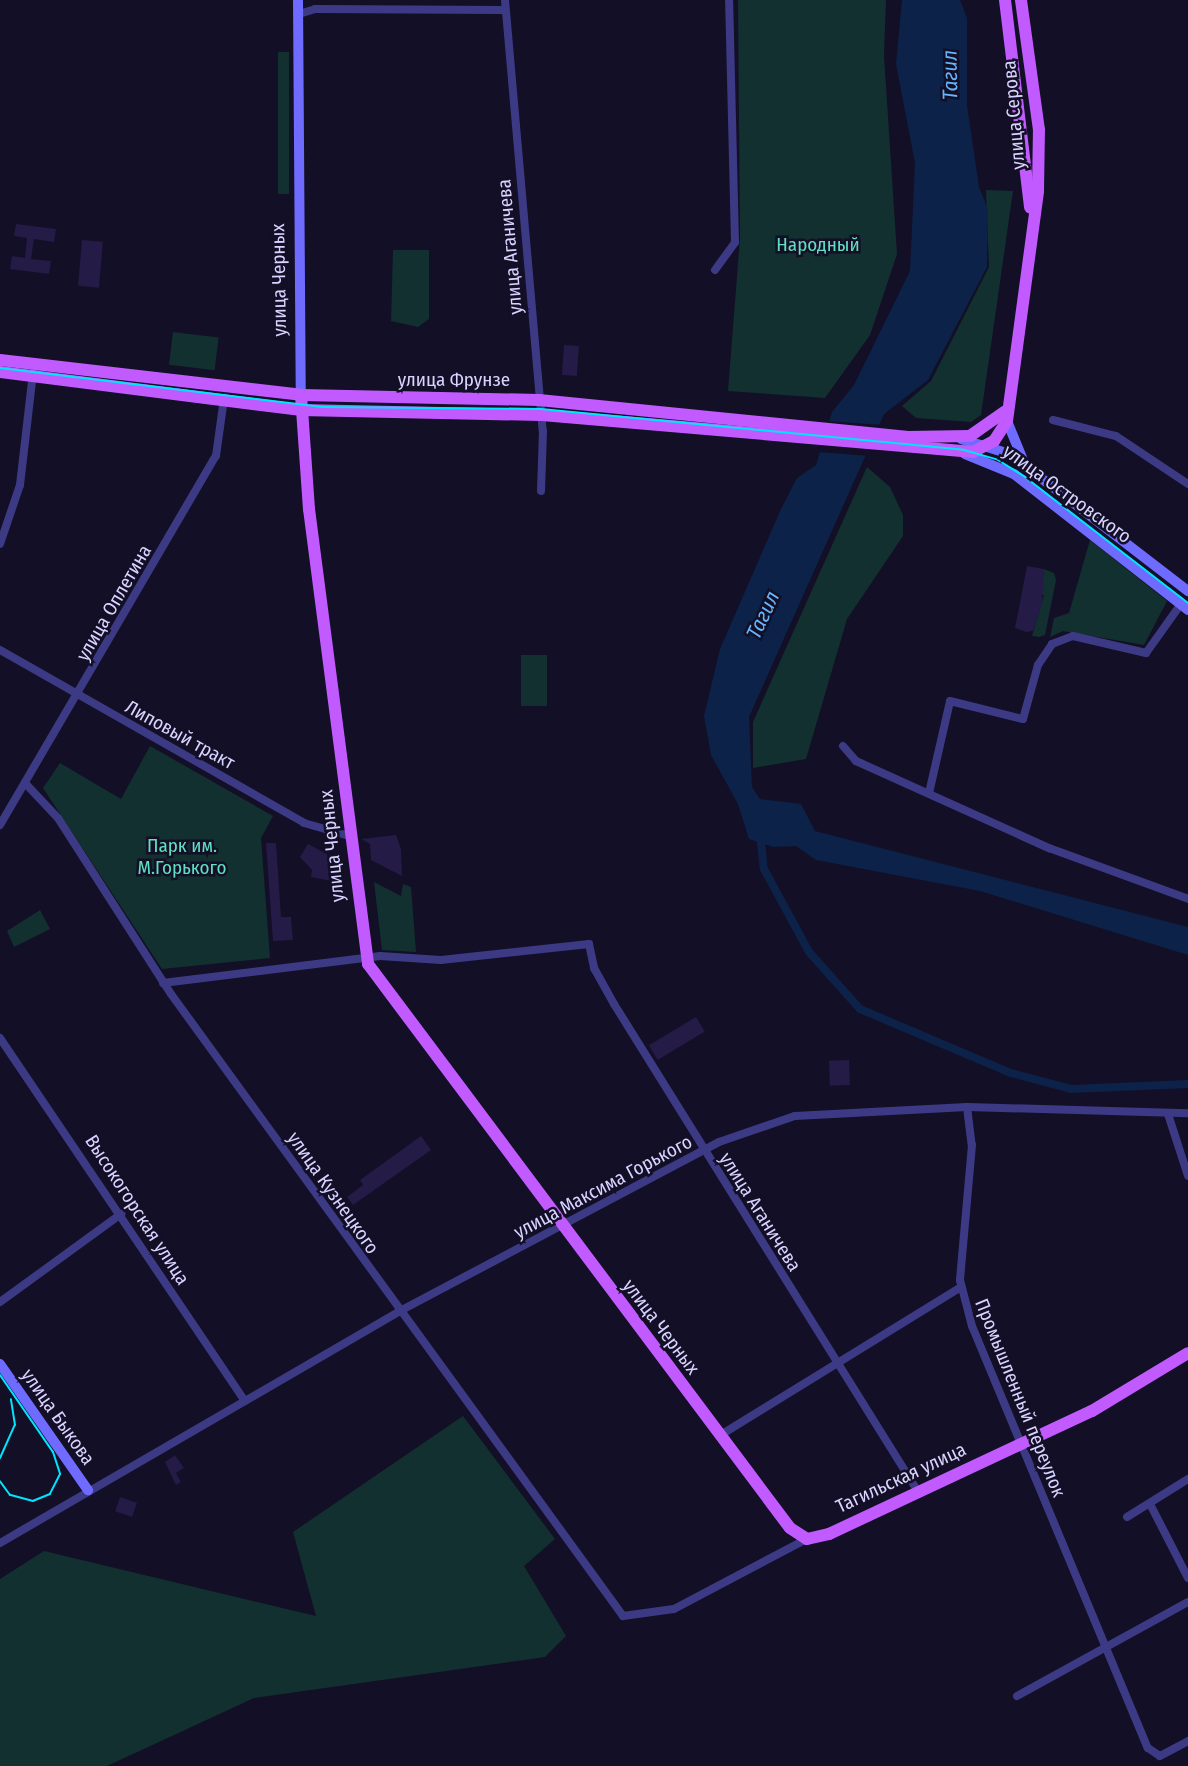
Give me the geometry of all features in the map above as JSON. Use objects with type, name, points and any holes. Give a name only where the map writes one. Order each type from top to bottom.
[{"type":"main road","name":"улица Черных","points":[[298,0],[300,410],[366,958],[719,1436],[790,1528],[807,1539]]},
{"type":"main road","name":"улица Серова","points":[[1005,0],[1031,226]]},
{"type":"main road","name":"улица Серова","points":[[995,443],[1003,418],[1040,160],[1021,0]]},
{"type":"main road","name":"улица Фрунзе","points":[[0,360],[34,370],[300,410],[542,415],[792,440],[908,443]]},
{"type":"main road","name":"улица Фрунзе","points":[[0,372],[34,370],[224,385],[301,395],[539,400],[793,427],[908,443]]},
{"type":"main road","points":[[958,439],[1003,418],[1029,467]]},
{"type":"main road","name":"улица Островского","points":[[908,443],[958,439],[995,443],[1188,593]]},
{"type":"main road","name":"улица Островского","points":[[908,443],[982,457],[1014,474],[1184,607]]},
{"type":"main road","points":[[956,453],[995,443],[1014,474]]},
{"type":"main road","points":[[1184,607],[1188,593]]},
{"type":"main road","name":"Тагильская улица","points":[[807,1539],[830,1534],[1126,1393],[1188,1353]]},
{"type":"main road","name":"улица Быкова","points":[[0,1364],[88,1490]]},
{"type":"street","points":[[715,270],[735,242],[729,0]]},
{"type":"street","points":[[299,14],[315,9],[505,5]]},
{"type":"street","name":"улица Аганичева","points":[[505,5],[542,415],[541,491]]},
{"type":"street","points":[[0,544],[20,485],[34,370]]},
{"type":"street","name":"улица Оплетина","points":[[0,825],[79,695],[216,456],[224,385]]},
{"type":"street","points":[[1053,420],[1116,436],[1188,484]]},
{"type":"street","points":[[929,793],[950,701],[1023,719],[1038,665],[1052,644],[1073,636],[1146,653],[1184,607]]},
{"type":"street","name":"Липовый тракт","points":[[0,650],[304,823],[350,836]]},
{"type":"street","points":[[844,746],[856,761],[1104,871],[1188,899]]},
{"type":"street","name":"улица Кузнецкого","points":[[25,783],[58,818],[163,982],[398,1312],[623,1616]]},
{"type":"street","name":"улица Аганичева","points":[[366,958],[441,960],[589,944],[594,968],[703,1151],[918,1490]]},
{"type":"street","points":[[163,982],[366,958]]},
{"type":"street","name":"Высокогорская улица","points":[[0,1038],[245,1401]]},
{"type":"street","name":"улица Максима Горького","points":[[0,1543],[398,1312],[564,1227],[703,1151],[795,1116],[968,1107],[1188,1113]]},
{"type":"street","name":"Промышленный переулок","points":[[968,1107],[972,1145],[961,1287],[1019,1444],[1150,1751],[1160,1756],[1188,1741]]},
{"type":"street","points":[[1168,1114],[1188,1176]]},
{"type":"street","points":[[0,1302],[121,1214]]},
{"type":"street","points":[[719,1436],[961,1287]]},
{"type":"street","points":[[1127,1517],[1188,1479]]},
{"type":"street","points":[[1150,1504],[1188,1578]]},
{"type":"street","name":"Тагильская улица","points":[[623,1616],[674,1609],[807,1539]]},
{"type":"street","points":[[1017,1696],[1188,1602]]},
{"type":"green space","name":"Народный","points":[[738,0],[886,0],[884,56],[897,254],[870,335],[825,398],[728,391],[740,238]]},
{"type":"green space","points":[[278,52],[289,52],[289,194],[278,194]]},
{"type":"green space","points":[[986,190],[1013,191],[981,415],[971,422],[916,418],[902,406],[931,381],[989,267]]},
{"type":"green space","points":[[393,250],[429,250],[429,319],[418,327],[391,321]]},
{"type":"green space","points":[[173,332],[219,338],[215,370],[169,365]]},
{"type":"green space","points":[[867,467],[890,487],[903,515],[903,536],[847,619],[806,759],[753,768],[753,722]]},
{"type":"green space","points":[[1090,540],[1167,601],[1144,645],[1063,631],[1050,637],[1054,618],[1069,613]]},
{"type":"green space","points":[[1044,569],[1054,573],[1056,580],[1045,635],[1039,637],[1032,636],[1044,595],[1040,595]]},
{"type":"green space","points":[[521,655],[547,655],[547,706],[521,706]]},
{"type":"green space","name":"Парк им. М.Горького","points":[[150,746],[273,816],[261,838],[270,958],[162,969],[43,788],[60,763],[121,799]]},
{"type":"green space","points":[[374,882],[401,896],[403,884],[411,887],[416,952],[382,950]]},
{"type":"green space","points":[[40,910],[50,929],[14,947],[7,931]]},
{"type":"green space","points":[[463,1416],[555,1539],[524,1566],[566,1636],[545,1657],[254,1698],[107,1766],[0,1766],[0,1579],[44,1551],[316,1616],[293,1532]]},
{"type":"water","name":"Тагил","points":[[902,0],[960,0],[967,18],[967,105],[979,187],[988,209],[987,267],[928,380],[884,414],[749,717],[752,787],[760,799],[801,804],[815,831],[1188,927],[1188,955],[980,891],[816,860],[796,846],[773,847],[749,839],[738,804],[711,755],[704,716],[720,649],[781,509],[797,478],[816,465],[832,412],[854,385],[910,271],[915,163],[896,64]]},
{"type":"pier","points":[[826,421],[883,425],[870,456],[818,452]]},
{"type":"building","points":[[16,224],[56,229],[54,242],[34,239],[31,259],[51,261],[49,274],[10,269],[12,256],[25,258],[27,238],[14,236]]},
{"type":"building","points":[[82,240],[103,242],[99,288],[78,286]]},
{"type":"building","points":[[564,345],[579,346],[577,376],[562,375]]},
{"type":"building","points":[[1027,566],[1044,569],[1042,604],[1033,631],[1026,632],[1015,628]]},
{"type":"building","points":[[396,835],[401,849],[402,876],[371,860],[370,844],[361,839]]},
{"type":"building","points":[[266,843],[276,843],[281,917],[291,917],[293,940],[273,941]]},
{"type":"building","points":[[308,844],[327,854],[332,881],[311,877],[312,870],[300,857]]},
{"type":"building","points":[[696,1017],[705,1032],[658,1060],[649,1045]]},
{"type":"building","points":[[849,1060],[850,1085],[830,1086],[829,1061]]},
{"type":"building","points":[[421,1136],[431,1150],[353,1205],[347,1197],[363,1185],[360,1180]]},
{"type":"building","points":[[175,1455],[184,1468],[176,1473],[181,1482],[176,1485],[165,1462]]},
{"type":"building","points":[[120,1497],[137,1503],[132,1517],[115,1511]]},
{"type":"waterway","points":[[760,833],[764,869],[809,952],[860,1009],[1011,1073],[1071,1089],[1188,1084]]},
{"type":"tram line","points":[[0,368],[323,407],[541,409],[964,450],[998,460],[1025,477],[1188,603]]},
{"type":"tram line","points":[[0,1375],[53,1452],[60,1474],[50,1494],[33,1501],[10,1495],[0,1481]]},
{"type":"tram line","points":[[0,1458],[15,1425],[11,1399]]}]
